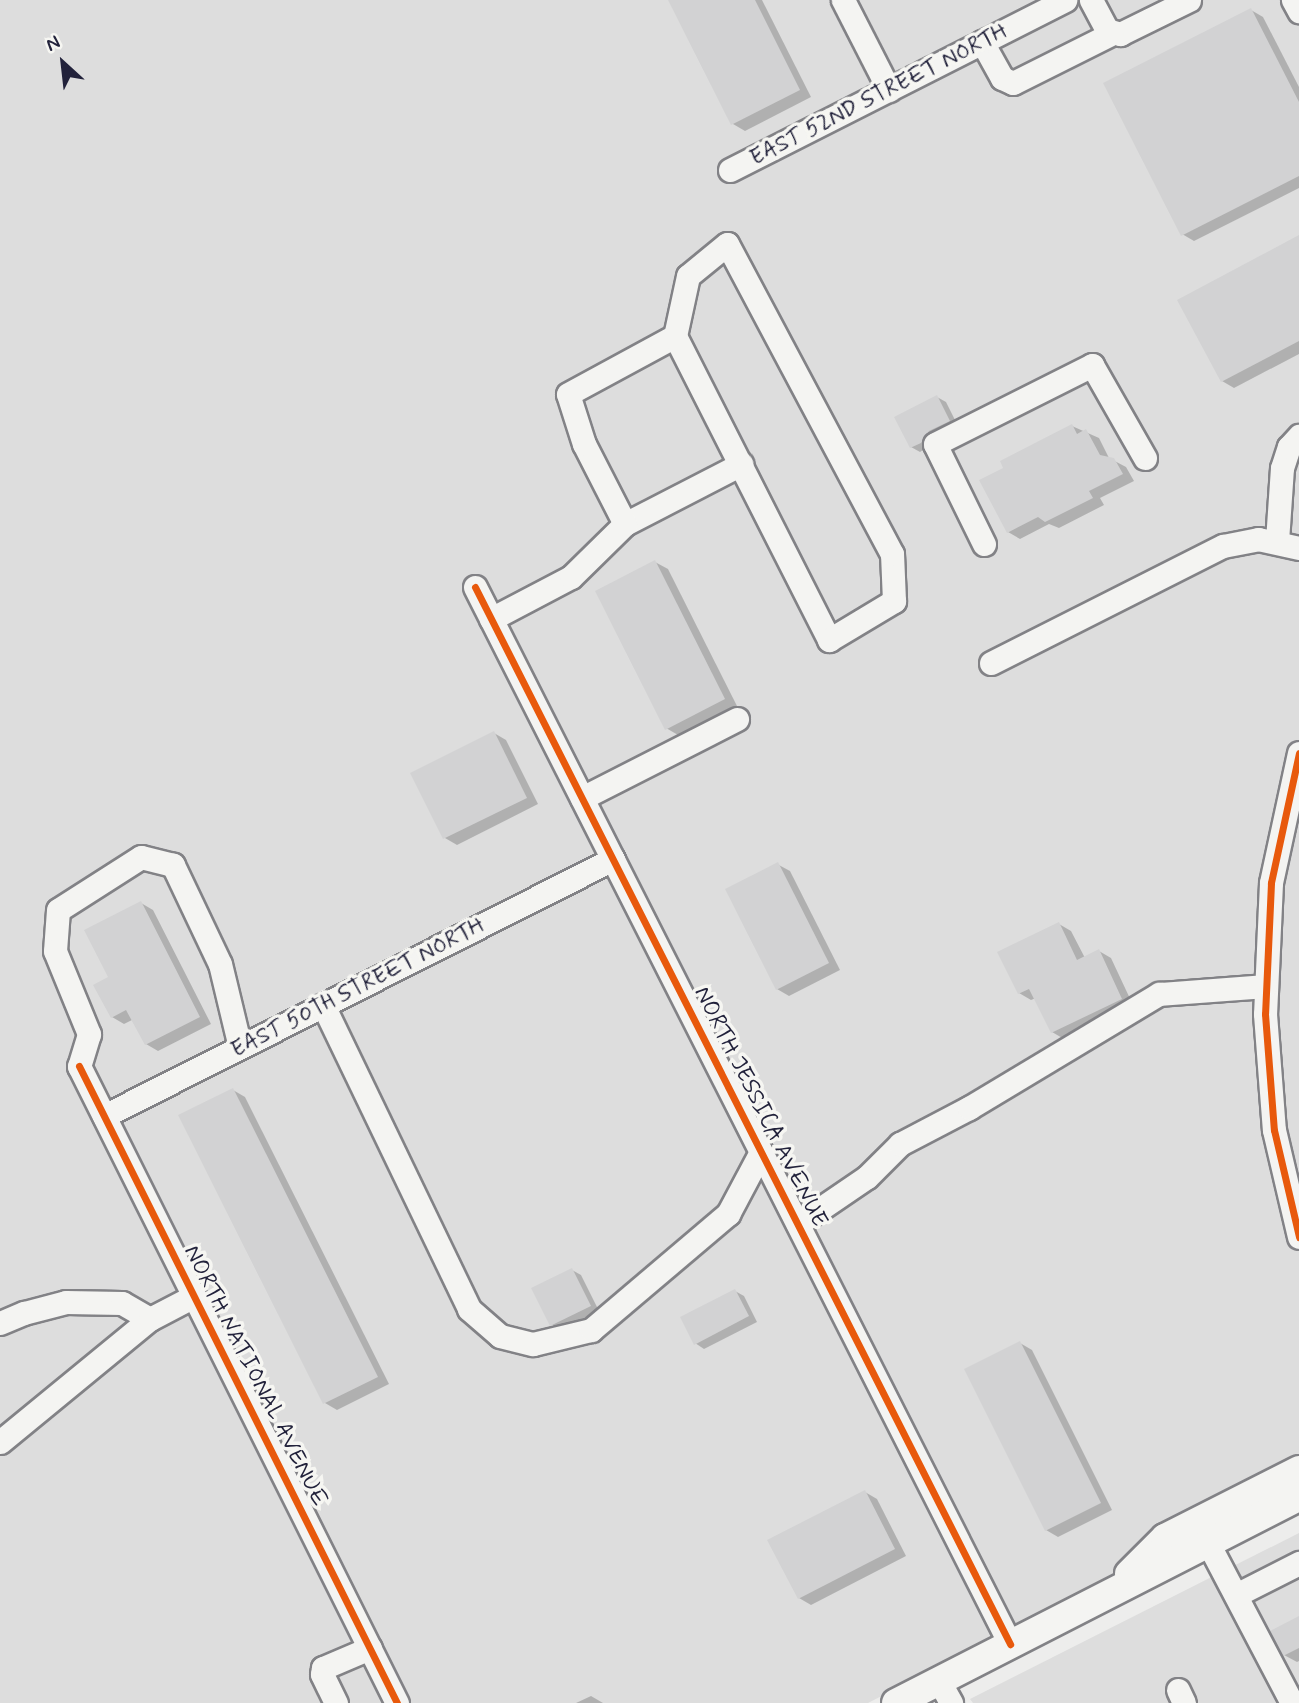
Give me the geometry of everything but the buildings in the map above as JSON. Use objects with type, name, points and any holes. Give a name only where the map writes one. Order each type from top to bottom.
[{"type":"main road","points":[[1110,1593],[1165,1538],[1299,1470]]},
{"type":"main road","points":[[896,1703],[945,1692],[1010,1644],[1299,1497]]},
{"type":"street","points":[[843,0],[889,90]]},
{"type":"street","name":"EAST 52ND STREET NORTH","points":[[730,170],[1065,0]]},
{"type":"street","points":[[1091,0],[1111,33]]},
{"type":"street","points":[[982,42],[1002,78],[1013,83],[1111,33],[1133,29],[1189,0]]},
{"type":"street","points":[[1293,0],[1299,11]]},
{"type":"street","points":[[727,244],[892,554],[894,601],[829,640],[675,336],[688,276],[727,244]]},
{"type":"street","points":[[625,524],[584,444],[568,394],[675,336]]},
{"type":"street","points":[[984,544],[935,444],[1092,365],[1144,458]]},
{"type":"street","points":[[1276,541],[1282,468],[1289,447],[1299,436]]},
{"type":"street","points":[[491,620],[571,577],[625,524],[741,464]]},
{"type":"street","points":[[991,663],[1204,553],[1241,541],[1276,541],[1299,548]]},
{"type":"street","name":"NORTH JESSICA AVENUE","points":[[475,587],[1010,1644]]},
{"type":"street","points":[[582,798],[737,719]]},
{"type":"street","points":[[1299,753],[1271,883],[1265,986],[1266,1054],[1274,1130],[1299,1237]]},
{"type":"street","name":"NORTH NATIONAL AVENUE","points":[[240,1047],[220,964],[173,865],[141,858],[58,910],[55,951],[89,1034],[79,1066],[397,1703]]},
{"type":"street","name":"EAST 50TH STREET NORTH","points":[[104,1116],[613,859]]},
{"type":"street","points":[[798,1224],[867,1177],[900,1144],[969,1108],[1159,994],[1265,986]]},
{"type":"street","points":[[323,1005],[469,1309],[500,1336],[533,1344],[591,1330],[728,1214],[761,1152]]},
{"type":"street","points":[[0,1442],[150,1319],[194,1296]]},
{"type":"street","points":[[0,1323],[24,1313],[66,1302],[122,1303],[150,1319]]},
{"type":"street","points":[[1208,1543],[1292,1703]]},
{"type":"street","points":[[1236,1595],[1299,1563]]},
{"type":"street","points":[[336,1703],[322,1674],[323,1668],[370,1648]]},
{"type":"shaded area","points":[[0,0],[1299,0],[1299,1482],[868,1703],[0,1703]]},
{"type":"shaded area","points":[[1299,1533],[1299,1703],[973,1703],[970,1699]]},
{"type":"cycle path","points":[[475,587],[1010,1644]]},
{"type":"cycle path","points":[[1299,753],[1271,883],[1265,1014],[1274,1130],[1299,1237]]},
{"type":"cycle path","points":[[79,1066],[397,1703]]}]
